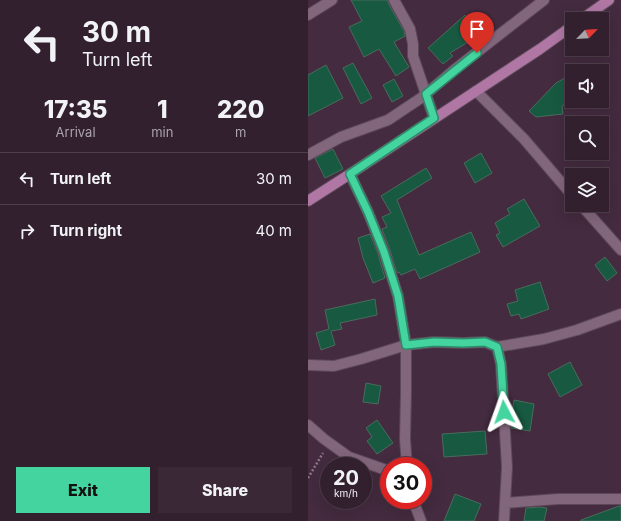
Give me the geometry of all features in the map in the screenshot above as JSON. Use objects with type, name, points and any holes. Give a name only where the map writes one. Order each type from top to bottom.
[{"type":"main road","points":[[592,12],[609,0]]},
{"type":"main road","points":[[308,201],[565,31]]},
{"type":"street","points":[[308,15],[332,0]]},
{"type":"street","points":[[394,0],[410,30],[413,44],[412,56],[434,118]]},
{"type":"street","points":[[308,155],[341,137],[388,120],[426,94],[454,70],[544,0]]},
{"type":"street","points":[[476,91],[524,139],[565,187]]},
{"type":"street","points":[[350,174],[368,212],[384,252],[398,296],[406,345],[405,439],[407,457]]},
{"type":"street","points":[[587,212],[621,250]]},
{"type":"street","points":[[308,365],[334,366],[361,360],[406,345],[434,342],[485,342],[497,347],[557,336],[621,314]]},
{"type":"street","points":[[497,347],[501,364],[507,467],[504,521]]},
{"type":"street","points":[[308,425],[349,457],[380,467]]},
{"type":"street","points":[[505,503],[558,499],[621,499]]},
{"type":"street","points":[[416,509],[421,521]]},
{"type":"path","points":[[308,478],[330,443]]},
{"type":"building","points":[[351,0],[388,0],[388,3],[404,31],[405,36],[394,42],[409,67],[396,76],[379,49],[364,57],[349,27],[362,21]]},
{"type":"building","points":[[465,15],[478,36],[450,53],[453,56],[443,64],[428,48]]},
{"type":"building","points":[[353,63],[372,98],[361,104],[343,68]]},
{"type":"building","points":[[326,65],[343,98],[308,116],[308,75]]},
{"type":"building","points":[[565,78],[565,104],[562,106],[563,114],[536,117],[529,111],[556,83]]},
{"type":"building","points":[[394,79],[403,96],[392,102],[383,85]]},
{"type":"building","points":[[333,149],[343,169],[325,178],[315,158]]},
{"type":"building","points":[[481,153],[492,173],[475,183],[464,163]]},
{"type":"building","points":[[426,168],[432,178],[397,200],[419,255],[471,232],[480,252],[420,279],[415,269],[401,275],[399,272],[397,273],[382,229],[387,227],[382,217],[391,213],[381,196]]},
{"type":"building","points":[[524,199],[540,226],[503,247],[496,235],[500,233],[495,223],[510,214],[507,209]]},
{"type":"building","points":[[370,234],[385,278],[373,283],[363,258],[358,238]]},
{"type":"building","points":[[605,257],[617,273],[607,281],[595,265]]},
{"type":"building","points":[[540,282],[549,309],[521,319],[519,314],[511,316],[507,304],[518,301],[515,290]]},
{"type":"building","points":[[375,299],[377,315],[340,323],[342,329],[331,331],[335,345],[321,350],[316,333],[329,329],[325,310]]},
{"type":"building","points":[[570,362],[582,385],[560,397],[548,374]]},
{"type":"building","points":[[366,383],[381,386],[378,404],[363,402]]},
{"type":"building","points":[[514,400],[534,404],[530,431],[511,428]]},
{"type":"building","points":[[377,420],[393,443],[377,454],[367,441],[372,437],[366,428]]},
{"type":"building","points":[[485,431],[487,454],[444,457],[442,434]]},
{"type":"building","points":[[455,494],[481,504],[474,521],[444,521]]},
{"type":"building","points":[[621,506],[621,521],[581,521],[581,520]]},
{"type":"building","points":[[526,508],[547,508],[544,521],[524,521]]},
{"type":"route","points":[[477,53],[426,94],[434,118],[350,174],[368,212],[384,252],[398,296],[406,345],[434,342],[485,342],[497,347],[501,364],[504,412]]}]
